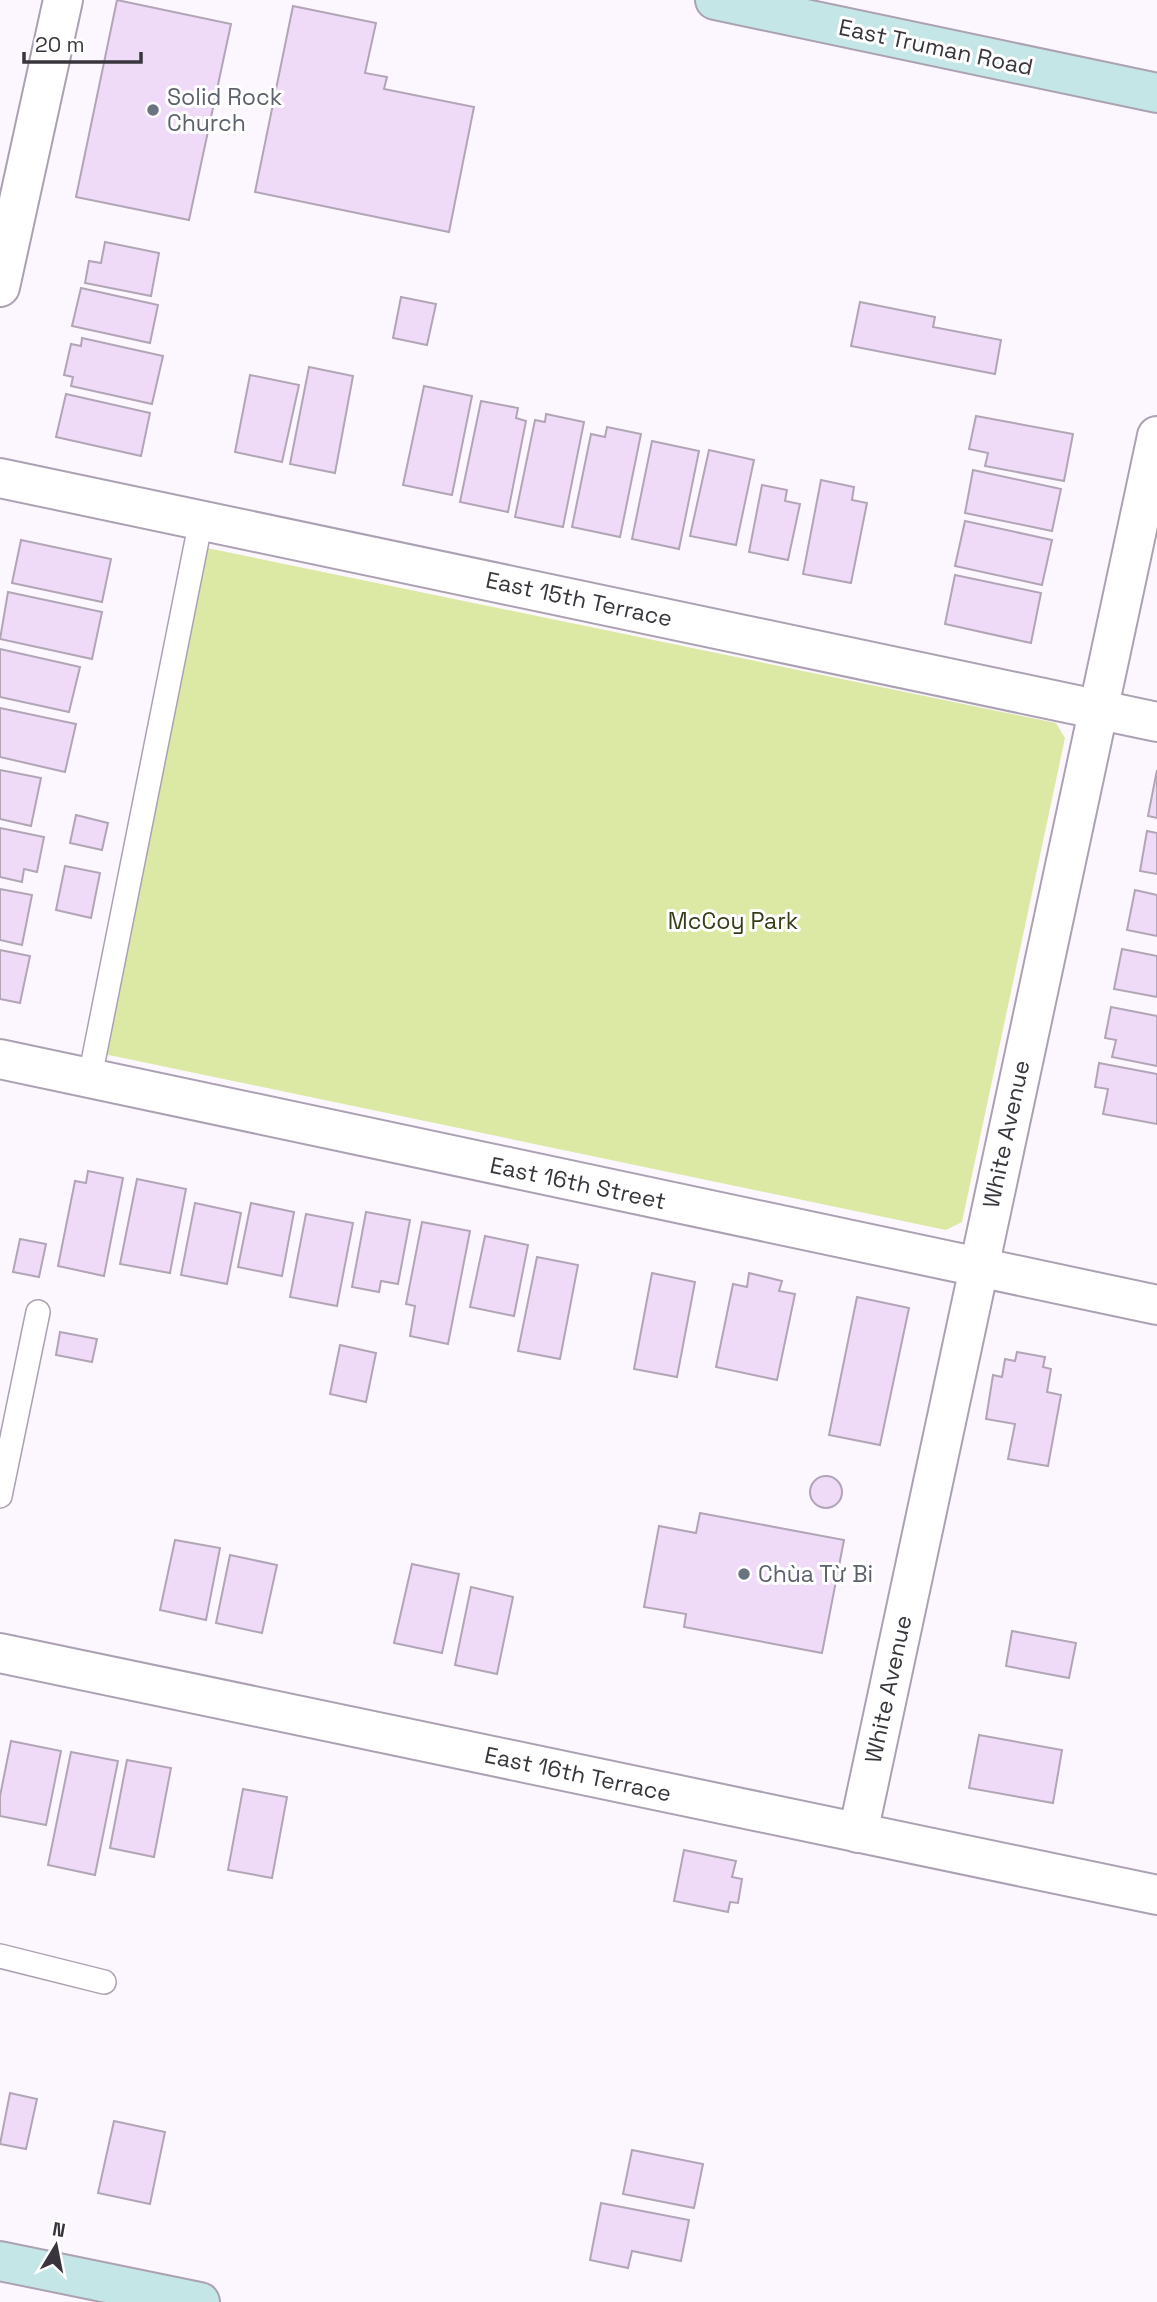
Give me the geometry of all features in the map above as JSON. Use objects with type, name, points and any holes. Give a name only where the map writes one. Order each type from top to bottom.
[{"type":"main road","name":"East Truman Road","points":[[715,0],[1157,93]]},
{"type":"main road","points":[[0,2261],[155,2297],[200,2302]]},
{"type":"street","points":[[0,286],[63,0]]},
{"type":"street","name":"White Avenue","points":[[858,1833],[1097,709],[1157,440]]},
{"type":"street","name":"East 15th Terrace","points":[[0,478],[1157,722]]},
{"type":"street","name":"East 16th Street","points":[[0,1059],[1157,1306]]},
{"type":"street","name":"East 16th Terrace","points":[[0,1653],[1157,1895]]},
{"type":"lane","points":[[90,1077],[201,520]]},
{"type":"lane","points":[[0,1496],[38,1312]]},
{"type":"lane","points":[[0,1956],[104,1982]]},
{"type":"green space","name":"McCoy Park","points":[[207,548],[1056,723],[1065,738],[962,1222],[946,1230],[104,1054]]},
{"type":"building","name":"Solid Rock Church","points":[[117,0],[231,24],[189,220],[76,197]]},
{"type":"building","points":[[293,6],[376,23],[365,73],[387,77],[384,89],[474,107],[449,232],[255,192]]},
{"type":"building","points":[[105,242],[159,253],[151,296],[85,283],[89,261],[101,263]]},
{"type":"building","points":[[81,288],[158,305],[150,343],[72,326]]},
{"type":"building","points":[[401,297],[436,304],[427,345],[393,338]]},
{"type":"building","points":[[860,302],[935,317],[933,327],[1001,340],[995,374],[851,346]]},
{"type":"building","points":[[82,338],[163,356],[152,404],[71,386],[73,377],[64,375],[71,344],[81,346]]},
{"type":"building","points":[[309,367],[353,376],[335,473],[290,464]]},
{"type":"building","points":[[250,375],[299,385],[282,462],[235,452]]},
{"type":"building","points":[[424,386],[472,396],[452,495],[403,485]]},
{"type":"building","points":[[66,394],[150,413],[141,456],[56,437]]},
{"type":"building","points":[[481,401],[518,408],[516,418],[526,421],[508,512],[460,502]]},
{"type":"building","points":[[546,414],[584,422],[563,527],[515,517],[535,420],[545,422]]},
{"type":"building","points":[[976,416],[1073,434],[1064,481],[985,466],[988,453],[969,449]]},
{"type":"building","points":[[607,427],[641,434],[620,537],[572,527],[591,434],[605,437]]},
{"type":"building","points":[[652,441],[699,451],[679,549],[632,539]]},
{"type":"building","points":[[709,450],[754,460],[736,545],[690,536]]},
{"type":"building","points":[[973,470],[1061,489],[1052,531],[965,513]]},
{"type":"building","points":[[821,480],[854,487],[852,500],[867,503],[851,583],[803,574]]},
{"type":"building","points":[[762,485],[787,490],[785,501],[800,504],[788,560],[749,552]]},
{"type":"building","points":[[965,521],[1052,540],[1042,585],[955,566]]},
{"type":"building","points":[[21,540],[111,559],[102,602],[12,583]]},
{"type":"building","points":[[955,575],[1041,593],[1031,643],[945,624]]},
{"type":"building","points":[[8,592],[102,612],[92,659],[0,639]]},
{"type":"building","points":[[0,649],[80,667],[69,712],[0,697]]},
{"type":"building","points":[[0,708],[76,724],[65,772],[0,757]]},
{"type":"building","points":[[0,770],[41,778],[31,826],[0,819]]},
{"type":"building","points":[[1157,770],[1157,818],[1148,816]]},
{"type":"building","points":[[76,815],[108,823],[102,850],[70,843]]},
{"type":"building","points":[[0,828],[44,837],[37,872],[24,869],[22,882],[0,877]]},
{"type":"building","points":[[1147,831],[1157,833],[1157,874],[1140,871]]},
{"type":"building","points":[[65,866],[100,873],[91,918],[56,910]]},
{"type":"building","points":[[0,889],[32,895],[22,945],[0,940]]},
{"type":"building","points":[[1135,890],[1157,895],[1157,936],[1127,930]]},
{"type":"building","points":[[1122,949],[1157,956],[1157,997],[1114,989]]},
{"type":"building","points":[[0,950],[30,956],[20,1003],[0,999]]},
{"type":"building","points":[[1111,1007],[1157,1016],[1157,1066],[1112,1057],[1116,1040],[1105,1038]]},
{"type":"building","points":[[1099,1063],[1157,1074],[1157,1124],[1103,1114],[1108,1089],[1095,1087]]},
{"type":"building","points":[[88,1171],[123,1178],[104,1276],[58,1266],[75,1181],[86,1183]]},
{"type":"building","points":[[137,1179],[186,1189],[170,1273],[120,1264]]},
{"type":"building","points":[[195,1203],[241,1213],[227,1284],[181,1275]]},
{"type":"building","points":[[251,1203],[294,1212],[282,1276],[238,1267]]},
{"type":"building","points":[[366,1212],[410,1220],[398,1284],[381,1281],[379,1292],[352,1287]]},
{"type":"building","points":[[306,1214],[353,1223],[337,1306],[290,1297]]},
{"type":"building","points":[[422,1222],[470,1231],[448,1344],[410,1336],[415,1306],[406,1304]]},
{"type":"building","points":[[485,1236],[528,1245],[514,1316],[470,1307]]},
{"type":"building","points":[[20,1239],[46,1244],[39,1277],[13,1272]]},
{"type":"building","points":[[537,1257],[578,1265],[560,1359],[518,1351]]},
{"type":"building","points":[[652,1273],[695,1282],[677,1377],[634,1369]]},
{"type":"building","points":[[749,1273],[782,1281],[779,1291],[795,1294],[777,1380],[716,1367],[733,1284],[747,1287]]},
{"type":"building","points":[[857,1297],[909,1308],[880,1445],[829,1435]]},
{"type":"building","points":[[60,1332],[97,1339],[92,1362],[56,1355]]},
{"type":"building","points":[[340,1345],[376,1353],[366,1402],[330,1394]]},
{"type":"building","points":[[1017,1352],[1045,1357],[1043,1367],[1051,1369],[1047,1392],[1061,1395],[1048,1466],[1008,1459],[1015,1424],[986,1419],[993,1375],[1002,1377],[1005,1359],[1015,1361]]},
{"type":"building","points":[[826,1476],[838,1480],[842,1492],[838,1504],[826,1508],[814,1504],[810,1492],[814,1480]]},
{"type":"building","name":"Chùa Từ Bi","points":[[700,1513],[844,1540],[822,1653],[684,1627],[686,1614],[644,1607],[659,1526],[696,1533]]},
{"type":"building","points":[[175,1540],[220,1548],[206,1620],[160,1610]]},
{"type":"building","points":[[230,1555],[277,1565],[262,1633],[216,1623]]},
{"type":"building","points":[[412,1564],[459,1574],[442,1653],[394,1643]]},
{"type":"building","points":[[471,1587],[513,1597],[497,1674],[455,1665]]},
{"type":"building","points":[[1012,1631],[1076,1643],[1069,1678],[1006,1666]]},
{"type":"building","points":[[979,1735],[1062,1750],[1053,1803],[969,1788]]},
{"type":"building","points":[[11,1741],[61,1751],[46,1825],[0,1816],[0,1796]]},
{"type":"building","points":[[71,1752],[118,1761],[95,1875],[48,1865]]},
{"type":"building","points":[[127,1760],[171,1768],[154,1857],[110,1848]]},
{"type":"building","points":[[243,1789],[287,1797],[272,1878],[228,1870]]},
{"type":"building","points":[[684,1850],[736,1861],[732,1877],[742,1879],[738,1903],[730,1902],[728,1912],[674,1901]]},
{"type":"building","points":[[10,2093],[37,2099],[26,2149],[0,2144]]},
{"type":"building","points":[[114,2121],[165,2132],[150,2204],[98,2193]]},
{"type":"building","points":[[632,2150],[703,2164],[694,2208],[623,2194]]},
{"type":"building","points":[[601,2203],[689,2220],[681,2261],[632,2251],[628,2268],[590,2260]]},
{"type":"place","name":"Solid Rock Church","points":[[153,110]]},
{"type":"place","name":"Chùa Từ Bi","points":[[744,1574]]}]
